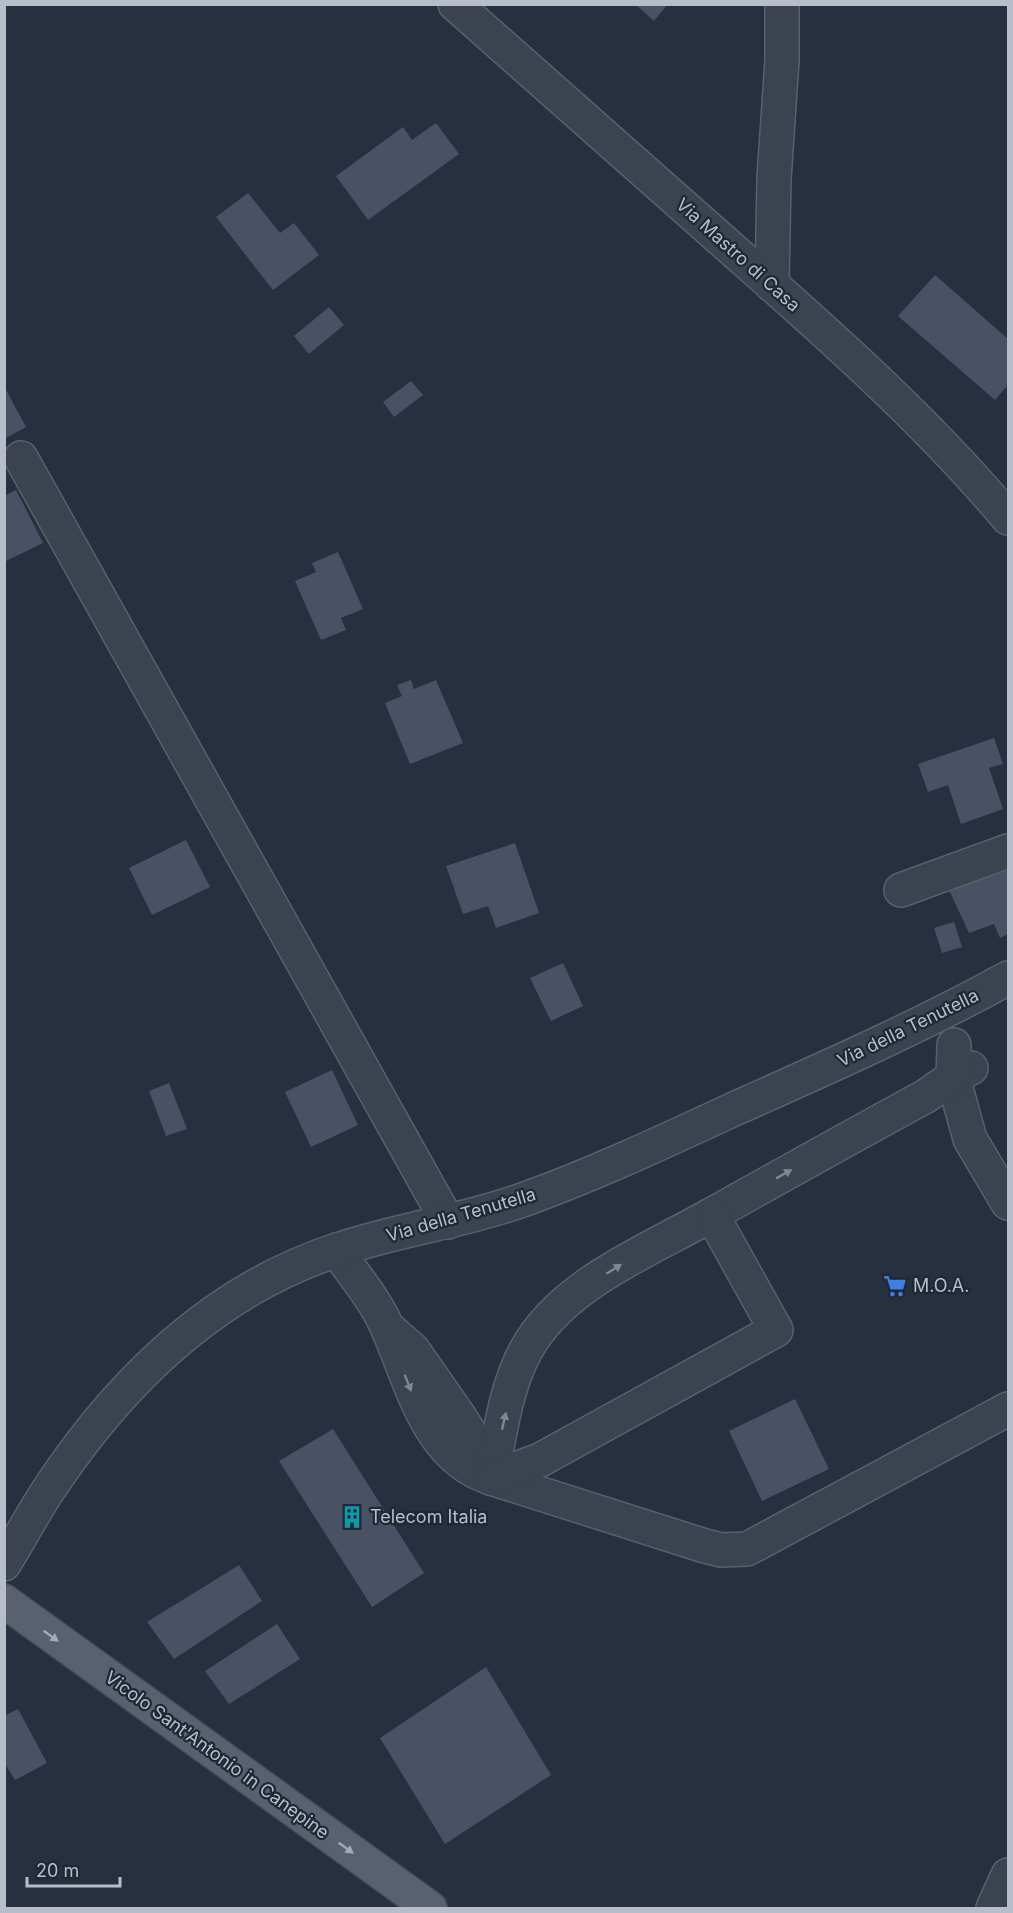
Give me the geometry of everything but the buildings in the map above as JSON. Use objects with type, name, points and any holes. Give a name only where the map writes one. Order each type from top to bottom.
[{"type":"main road","name":"Vicolo Sant'Antonio in Canepine","points":[[4,1601],[430,1908]]},
{"type":"street","name":"Via Mastro di Casa","points":[[454,4],[772,285],[930,431],[970,472],[1008,518]]},
{"type":"street","points":[[772,285],[774,179],[782,60],[782,4]]},
{"type":"street","points":[[21,458],[448,1222]]},
{"type":"street","points":[[901,890],[1008,851]]},
{"type":"street","name":"Via della Tenutella","points":[[4,1564],[47,1492],[87,1436],[123,1393],[159,1356],[194,1326],[243,1293],[295,1266],[344,1261],[448,1222],[527,1198],[619,1161],[852,1057],[942,1014],[1008,978]]},
{"type":"street","points":[[491,1478],[513,1382],[526,1350],[546,1321],[575,1293],[625,1262],[926,1096],[972,1067],[954,1045],[942,1014]]},
{"type":"street","points":[[953,1077],[970,1139],[1008,1203]]},
{"type":"street","points":[[491,1478],[540,1460],[776,1330],[712,1215]]},
{"type":"street","points":[[344,1261],[376,1306],[388,1328],[417,1403],[439,1438],[456,1459],[474,1472],[491,1478],[721,1550],[747,1549],[1008,1409]]},
{"type":"street","points":[[993,1908],[1008,1875]]},
{"type":"place","name":"M.O.A.","points":[[895,1286]]},
{"type":"place","name":"Telecom Italia","points":[[352,1517]]}]
